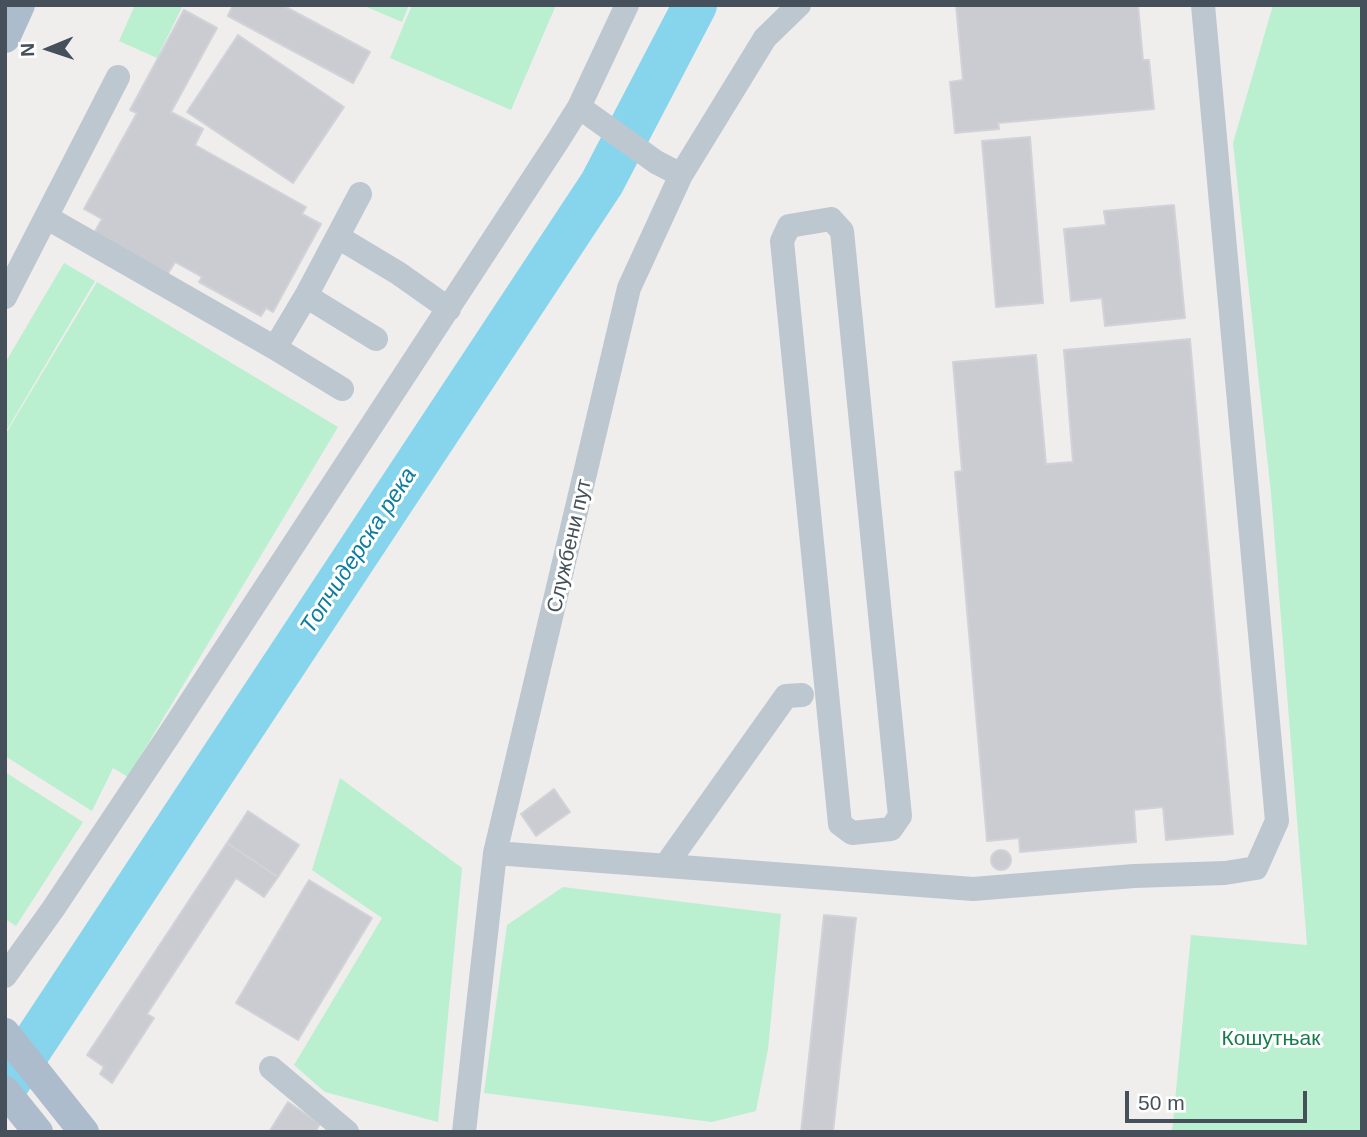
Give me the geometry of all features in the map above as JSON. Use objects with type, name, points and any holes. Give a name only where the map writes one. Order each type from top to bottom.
[{"type":"main road","points":[[5,38],[20,5]]},
{"type":"main road","points":[[5,1033],[84,1132]]},
{"type":"main road","points":[[5,1091],[38,1132]]},
{"type":"lane","points":[[5,976],[101,838],[449,309],[587,113],[626,5]]},
{"type":"lane","name":"Службени пут","points":[[464,1132],[495,853],[629,288],[681,175],[765,38],[799,5]]},
{"type":"lane","points":[[495,853],[973,889],[1256,869],[1276,821],[1203,5]]},
{"type":"lane","points":[[5,298],[118,77]]},
{"type":"lane","points":[[587,113],[656,162],[681,175]]},
{"type":"lane","points":[[275,348],[360,194]]},
{"type":"lane","points":[[46,217],[275,348],[342,390]]},
{"type":"lane","points":[[831,219],[842,231],[886,685],[900,816],[891,829],[852,833],[841,824],[782,241],[789,226],[831,219]]},
{"type":"lane","points":[[338,237],[398,273],[449,309]]},
{"type":"lane","points":[[306,296],[376,339]]},
{"type":"lane","points":[[666,865],[786,696],[802,695]]},
{"type":"lane","points":[[271,1068],[347,1132]]},
{"type":"green space","points":[[135,5],[183,5],[157,58],[119,41]]},
{"type":"green space","points":[[362,5],[409,5],[402,22]]},
{"type":"green space","points":[[412,5],[556,5],[511,110],[390,58]]},
{"type":"green space","name":"Кошутњак","points":[[1273,5],[1362,5],[1362,1132],[1172,1132],[1191,935],[1307,945],[1271,493],[1233,143]]},
{"type":"green space","points":[[64,263],[95,281],[5,433],[5,363]]},
{"type":"green space","points":[[97,282],[338,427],[128,777],[113,768],[92,811],[5,756],[5,435]]},
{"type":"green space","points":[[5,772],[83,822],[16,926],[5,919]]},
{"type":"green space","points":[[340,778],[462,868],[438,1122],[325,1092],[294,1065],[382,918],[312,870]]},
{"type":"green space","points":[[563,887],[781,914],[768,1049],[756,1111],[712,1122],[484,1093],[507,925]]},
{"type":"building","points":[[233,5],[282,5],[370,52],[353,83],[228,16]]},
{"type":"building","points":[[956,5],[1138,5],[1143,60],[1149,60],[1154,109],[998,123],[999,129],[955,133],[950,82],[963,80]]},
{"type":"building","points":[[184,10],[217,28],[171,112],[203,129],[195,145],[306,207],[302,214],[321,224],[273,312],[266,308],[261,316],[199,282],[202,277],[175,262],[166,277],[92,237],[102,219],[84,209],[137,113],[130,110]]},
{"type":"building","points":[[238,35],[344,107],[293,183],[187,112]]},
{"type":"building","points":[[1030,137],[1043,303],[996,307],[982,141]]},
{"type":"building","points":[[1174,205],[1185,318],[1105,326],[1102,298],[1071,301],[1064,229],[1106,225],[1104,211]]},
{"type":"building","points":[[1190,339],[1233,834],[1166,840],[1163,807],[1134,810],[1136,842],[1020,852],[1019,838],[987,841],[955,472],[962,471],[953,362],[1036,355],[1046,464],[1073,462],[1064,350]]},
{"type":"building","points":[[554,789],[570,812],[536,836],[521,814]]},
{"type":"building","points":[[248,811],[299,845],[278,877],[227,843]]},
{"type":"building","points":[[227,843],[278,877],[264,897],[236,878],[147,1014],[154,1018],[112,1083],[100,1074],[104,1067],[87,1055]]},
{"type":"building","points":[[997,850],[1005,850],[1011,860],[1005,870],[997,870],[991,864],[991,856]]},
{"type":"building","points":[[309,880],[372,918],[298,1040],[236,1003]]},
{"type":"building","points":[[824,915],[856,918],[833,1132],[801,1132]]},
{"type":"building","points":[[288,1102],[320,1124],[315,1132],[269,1132]]},
{"type":"waterway","name":"Топчидерска река","points":[[5,1087],[602,183],[695,5]]}]
